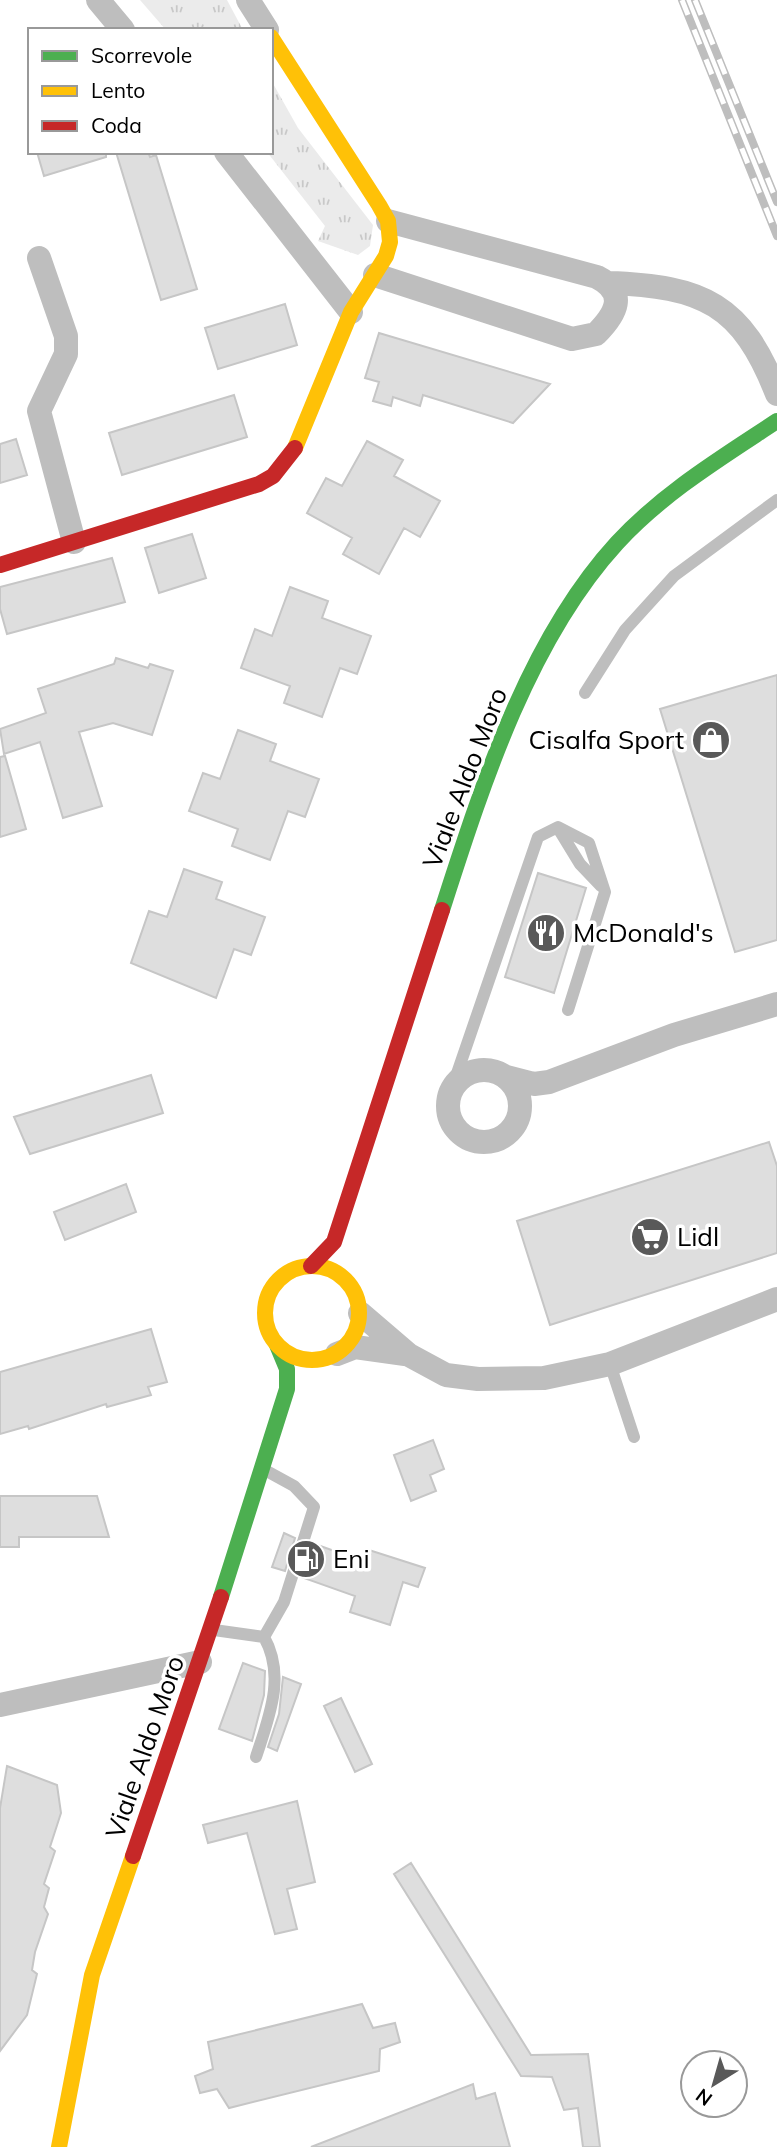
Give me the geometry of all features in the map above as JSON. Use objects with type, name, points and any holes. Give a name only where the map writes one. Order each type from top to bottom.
[{"type":"main road","points":[[0,565],[259,484],[273,476],[293,452],[351,312],[375,275],[390,242],[388,221],[273,40]]},
{"type":"main road","name":"Viale Aldo Moro","points":[[65,2124],[92,1975],[211,1629],[287,1389],[287,1368],[268,1331],[265,1314],[267,1300],[273,1286],[284,1275],[311,1266],[334,1242],[447,892],[517,702],[562,615],[617,543],[682,484],[777,421]]},
{"type":"main road","name":"Viale Aldo Moro","points":[[334,1242],[340,1275],[351,1285],[360,1313]]},
{"type":"main road","points":[[311,1266],[326,1268],[340,1275]]},
{"type":"main road","points":[[287,1389],[300,1374],[349,1343],[357,1329],[360,1313]]},
{"type":"main road","points":[[277,1345],[289,1355],[305,1360],[329,1357]]},
{"type":"main road","points":[[59,2147],[65,2124]]},
{"type":"main road","points":[[65,2124],[66,2147]]},
{"type":"street","points":[[98,0],[122,28]]},
{"type":"street","points":[[248,0],[266,28]]},
{"type":"street","points":[[228,154],[351,312]]},
{"type":"street","points":[[388,221],[597,277],[608,283],[667,288],[709,302],[733,317],[753,341],[777,394]]},
{"type":"street","points":[[39,258],[66,336],[66,354],[39,411],[74,542]]},
{"type":"street","points":[[375,275],[572,339],[596,334],[606,325],[617,299],[608,283]]},
{"type":"street","points":[[549,1082],[536,1093],[512,1130],[492,1142],[469,1140],[459,1133],[448,1113],[452,1088],[470,1072],[483,1069],[534,1084],[549,1082],[674,1035],[777,1004]]},
{"type":"street","points":[[507,1077],[520,1097],[519,1116]]},
{"type":"street","points":[[360,1313],[410,1355],[446,1375],[478,1379],[544,1378],[610,1364],[777,1299]]},
{"type":"street","points":[[329,1357],[355,1347],[410,1355]]},
{"type":"street","points":[[0,1705],[200,1662]]},
{"type":"lane","points":[[585,693],[625,630],[674,576],[777,500]]},
{"type":"lane","points":[[558,827],[580,864],[606,891]]},
{"type":"lane","points":[[558,827],[589,843],[606,891],[568,1010]]},
{"type":"lane","points":[[452,1088],[538,837],[558,827]]},
{"type":"lane","points":[[610,1364],[634,1437]]},
{"type":"lane","points":[[262,1469],[294,1486],[314,1507],[284,1602],[264,1637]]},
{"type":"lane","points":[[211,1629],[264,1637]]},
{"type":"lane","points":[[256,1757],[275,1700],[274,1655],[264,1637]]},
{"type":"green space","points":[[140,0],[227,0],[242,28],[164,28]]},
{"type":"green space","points":[[273,84],[298,128],[373,225],[370,246],[358,255],[318,241],[325,226],[269,154],[273,154]]},
{"type":"building","points":[[38,154],[106,154],[106,157],[44,176]]},
{"type":"building","points":[[117,154],[149,154],[150,157],[156,155],[197,289],[161,300]]},
{"type":"building","points":[[285,304],[297,345],[218,369],[205,328]]},
{"type":"building","points":[[379,333],[550,384],[513,423],[423,395],[420,406],[393,397],[391,406],[373,401],[379,382],[365,378]]},
{"type":"building","points":[[234,395],[247,437],[122,475],[109,433]]},
{"type":"building","points":[[16,439],[27,475],[0,483],[0,444]]},
{"type":"building","points":[[367,441],[403,460],[394,476],[440,501],[420,537],[404,528],[379,574],[343,554],[352,538],[307,513],[326,478],[342,486]]},
{"type":"building","points":[[192,534],[206,578],[159,593],[145,548]]},
{"type":"building","points":[[112,558],[125,602],[7,634],[0,609],[0,587]]},
{"type":"building","points":[[290,587],[328,601],[322,618],[371,636],[357,674],[340,668],[322,717],[284,703],[290,686],[241,668],[255,629],[272,636]]},
{"type":"building","points":[[116,658],[148,668],[150,664],[173,671],[152,735],[113,723],[79,732],[102,806],[63,818],[40,742],[4,754],[0,729],[46,713],[38,689],[114,664]]},
{"type":"building","points":[[777,675],[777,940],[735,952],[660,709]]},
{"type":"building","points":[[238,730],[276,744],[270,761],[319,779],[305,817],[288,811],[270,860],[232,846],[238,829],[189,811],[203,773],[220,779]]},
{"type":"building","points":[[5,756],[26,829],[0,837],[0,757]]},
{"type":"building","points":[[184,869],[222,882],[216,899],[265,917],[251,955],[234,949],[216,998],[131,963],[149,911],[167,917]]},
{"type":"building","name":"McDonald's","points":[[538,873],[586,888],[554,993],[505,977]]},
{"type":"building","points":[[151,1075],[163,1113],[30,1154],[14,1117]]},
{"type":"building","name":"Lidl","points":[[769,1142],[777,1166],[777,1253],[550,1325],[517,1221]]},
{"type":"building","points":[[126,1184],[136,1212],[65,1240],[54,1212]]},
{"type":"building","points":[[151,1329],[167,1382],[148,1387],[151,1395],[107,1407],[106,1404],[29,1429],[28,1426],[0,1434],[0,1372]]},
{"type":"building","points":[[433,1440],[444,1469],[430,1475],[436,1491],[411,1501],[394,1455]]},
{"type":"building","points":[[0,1496],[97,1496],[109,1537],[19,1537],[19,1547],[0,1547]]},
{"type":"building","points":[[284,1533],[295,1538],[285,1571],[272,1567]]},
{"type":"building","points":[[312,1543],[365,1562],[369,1550],[425,1568],[418,1587],[403,1582],[390,1625],[350,1612],[355,1596],[301,1577]]},
{"type":"building","points":[[243,1663],[265,1671],[264,1695],[252,1741],[219,1729]]},
{"type":"building","points":[[283,1677],[301,1684],[277,1751],[268,1747],[279,1714]]},
{"type":"building","points":[[341,1698],[372,1764],[355,1772],[324,1706]]},
{"type":"building","points":[[7,1766],[57,1785],[61,1813],[50,1847],[55,1851],[44,1884],[49,1888],[44,1907],[48,1914],[35,1952],[32,1970],[37,1974],[27,2015],[0,2051],[0,1808]]},
{"type":"building","points":[[297,1801],[315,1882],[287,1889],[297,1929],[275,1934],[247,1833],[208,1843],[203,1825]]},
{"type":"building","points":[[411,1863],[531,2055],[588,2054],[600,2147],[583,2147],[578,2108],[564,2110],[552,2077],[521,2076],[394,1874]]},
{"type":"building","points":[[362,2004],[373,2028],[395,2023],[400,2042],[380,2049],[379,2071],[229,2108],[217,2089],[200,2093],[195,2076],[213,2069],[208,2042]]},
{"type":"building","points":[[473,2084],[476,2099],[495,2093],[510,2147],[311,2147]]},
{"type":"railway","points":[[682,0],[777,236]]},
{"type":"railway","points":[[695,0],[777,202]]},
{"type":"traffic: fast","points":[[442,910],[491,765],[511,716],[558,624],[586,582],[617,543],[654,508],[693,477],[777,421]]},
{"type":"traffic: fast","points":[[221,1597],[287,1389],[287,1369],[277,1345]]},
{"type":"traffic: slow","points":[[273,40],[379,205],[388,221],[390,242],[386,256],[351,312],[295,448]]},
{"type":"traffic: slow","points":[[312,1266],[330,1270],[345,1280],[355,1295],[359,1313],[355,1331],[345,1346],[330,1356],[312,1360],[294,1356],[279,1346],[269,1331],[265,1313],[269,1295],[279,1280],[294,1270],[312,1266]]},
{"type":"traffic: slow","points":[[59,2147],[92,1975],[133,1856]]},
{"type":"traffic: jam","points":[[0,565],[259,484],[273,476],[295,448]]},
{"type":"traffic: jam","points":[[311,1266],[334,1242],[442,910]]},
{"type":"traffic: jam","points":[[133,1856],[221,1597]]},
{"type":"place","name":"Cisalfa Sport","points":[[711,740]]},
{"type":"place","name":"McDonald's","points":[[546,933]]},
{"type":"place","name":"Lidl","points":[[650,1237]]},
{"type":"place","name":"Eni","points":[[306,1559]]}]
